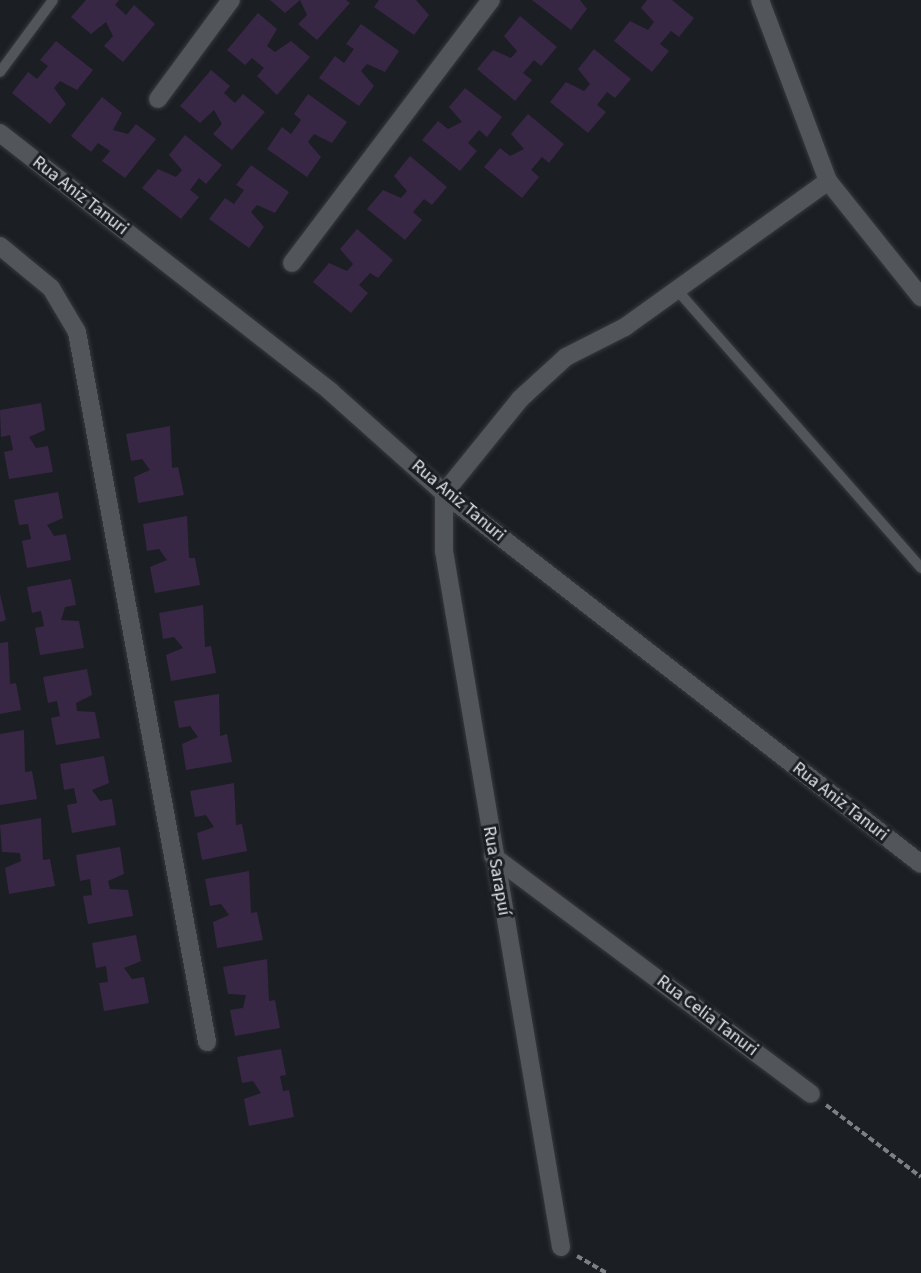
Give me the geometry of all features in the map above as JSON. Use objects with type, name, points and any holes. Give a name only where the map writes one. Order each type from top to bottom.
[{"type":"street","points":[[158,99],[231,0]]},
{"type":"street","points":[[292,263],[491,0]]},
{"type":"street","points":[[760,0],[828,181],[921,297]]},
{"type":"street","name":"Rua Aniz Tanuri","points":[[0,133],[331,392],[444,493],[921,864]]},
{"type":"street","points":[[444,493],[520,399],[566,357],[625,327],[828,181]]},
{"type":"street","points":[[0,246],[51,288],[77,332],[207,1042]]},
{"type":"street","name":"Rua Sarapuí","points":[[444,493],[444,551],[493,856],[561,1247]]},
{"type":"street","name":"Rua Celia Tanuri","points":[[493,856],[812,1095]]},
{"type":"lane","points":[[0,72],[53,0]]},
{"type":"lane","points":[[677,290],[921,568]]},
{"type":"path","points":[[812,1095],[921,1177]]},
{"type":"path","points":[[561,1247],[606,1273]]},
{"type":"building","points":[[86,0],[119,0],[115,5],[126,15],[134,5],[155,24],[123,62],[104,46],[113,36],[106,22],[91,34],[71,17]]},
{"type":"building","points":[[270,0],[300,0],[285,13]]},
{"type":"building","points":[[300,0],[346,0],[350,3],[317,40],[298,24],[307,15]]},
{"type":"building","points":[[379,0],[416,0],[429,15],[414,35],[374,7]]},
{"type":"building","points":[[532,0],[580,0],[587,9],[571,30]]},
{"type":"building","points":[[647,0],[672,0],[694,18],[679,37],[671,31],[660,44],[669,51],[652,72],[614,41],[630,21],[648,30],[654,22],[641,8]]},
{"type":"building","points":[[258,13],[277,29],[267,46],[275,52],[291,41],[310,57],[277,95],[257,76],[264,68],[252,58],[245,65],[227,50]]},
{"type":"building","points":[[520,16],[557,47],[541,66],[534,60],[523,73],[532,80],[515,101],[477,69],[493,50],[511,58],[517,51],[504,36]]},
{"type":"building","points":[[361,24],[399,51],[385,72],[367,64],[361,71],[374,86],[359,106],[319,78],[335,56],[344,63],[354,49],[346,44]]},
{"type":"building","points":[[56,41],[93,70],[77,90],[60,81],[54,88],[66,104],[50,124],[12,93],[28,72],[37,79],[48,66],[40,60]]},
{"type":"building","points":[[594,49],[631,79],[615,98],[607,92],[597,105],[606,112],[588,133],[550,102],[566,82],[584,91],[590,84],[578,69]]},
{"type":"building","points":[[211,70],[230,86],[224,93],[235,103],[243,94],[265,112],[232,150],[213,134],[222,124],[214,110],[200,123],[180,106]]},
{"type":"building","points":[[465,88],[502,117],[487,137],[479,130],[468,143],[477,151],[460,171],[422,140],[438,121],[448,129],[462,122],[449,107]]},
{"type":"building","points":[[308,94],[347,122],[332,143],[314,134],[308,142],[321,157],[307,177],[267,149],[282,127],[291,134],[301,120],[294,114]]},
{"type":"building","points":[[102,97],[122,113],[113,130],[128,134],[136,124],[156,139],[125,178],[102,161],[110,151],[98,143],[91,152],[71,136]]},
{"type":"building","points":[[528,114],[564,144],[549,163],[542,157],[531,170],[539,177],[522,198],[484,167],[500,148],[510,156],[524,149],[511,134]]},
{"type":"building","points":[[185,135],[222,165],[206,184],[199,178],[190,190],[199,197],[181,219],[142,188],[158,169],[176,177],[182,170],[169,155]]},
{"type":"building","points":[[410,156],[447,187],[432,205],[424,199],[413,212],[422,220],[405,240],[367,209],[383,190],[401,198],[407,191],[394,176]]},
{"type":"building","points":[[251,165],[289,192],[275,213],[257,205],[251,212],[264,227],[249,248],[209,219],[225,198],[234,204],[244,190],[236,185]]},
{"type":"building","points":[[357,229],[393,260],[378,278],[370,273],[359,285],[368,293],[351,313],[313,282],[329,263],[347,271],[353,264],[340,249]]},
{"type":"building","points":[[41,403],[45,430],[29,437],[36,448],[48,446],[53,472],[9,479],[4,452],[13,450],[10,435],[1,437],[0,410]]},
{"type":"building","points":[[170,426],[172,468],[178,467],[184,495],[138,503],[134,477],[150,470],[142,459],[131,461],[126,434]]},
{"type":"building","points":[[58,492],[63,518],[47,525],[54,536],[66,534],[71,560],[27,568],[22,541],[31,539],[28,524],[19,525],[14,500]]},
{"type":"building","points":[[187,516],[189,558],[195,558],[200,585],[155,593],[150,567],[167,560],[159,549],[147,551],[143,524]]},
{"type":"building","points":[[71,579],[76,605],[65,607],[61,620],[79,621],[84,648],[40,655],[35,628],[44,626],[41,611],[32,613],[27,587]]},
{"type":"building","points":[[0,594],[6,620],[0,622]]},
{"type":"building","points":[[203,605],[205,647],[211,646],[216,673],[171,681],[166,655],[183,648],[174,637],[163,639],[159,613]]},
{"type":"building","points":[[8,642],[10,684],[16,683],[21,710],[0,714],[0,643]]},
{"type":"building","points":[[87,669],[92,695],[76,703],[77,711],[95,712],[100,738],[56,745],[51,718],[60,716],[57,701],[48,703],[43,677]]},
{"type":"building","points":[[219,694],[220,736],[227,734],[232,762],[186,770],[182,744],[198,737],[190,726],[179,728],[174,701]]},
{"type":"building","points":[[24,730],[25,772],[32,771],[37,799],[0,805],[0,734]]},
{"type":"building","points":[[104,756],[109,783],[92,790],[100,801],[112,799],[116,825],[72,833],[67,805],[77,803],[74,788],[64,790],[60,764]]},
{"type":"building","points":[[234,783],[236,825],[242,824],[247,851],[202,860],[197,833],[214,827],[206,815],[195,817],[190,791]]},
{"type":"building","points":[[41,818],[43,860],[50,859],[55,886],[9,894],[5,868],[21,861],[20,853],[2,852],[0,825]]},
{"type":"building","points":[[120,847],[124,874],[108,881],[110,889],[128,890],[133,916],[88,924],[83,896],[92,895],[90,879],[80,881],[76,855]]},
{"type":"building","points":[[249,871],[251,913],[257,912],[263,940],[217,948],[213,922],[229,915],[221,904],[210,906],[205,879]]},
{"type":"building","points":[[136,935],[141,961],[124,968],[132,979],[144,977],[149,1003],[104,1011],[99,983],[108,982],[106,966],[96,968],[92,943]]},
{"type":"building","points":[[267,959],[269,1001],[275,1000],[280,1028],[235,1036],[230,1010],[243,1008],[246,995],[228,994],[223,967]]},
{"type":"building","points":[[281,1049],[286,1075],[280,1076],[283,1091],[289,1090],[294,1117],[249,1126],[244,1099],[261,1093],[253,1081],[242,1083],[237,1057]]}]
